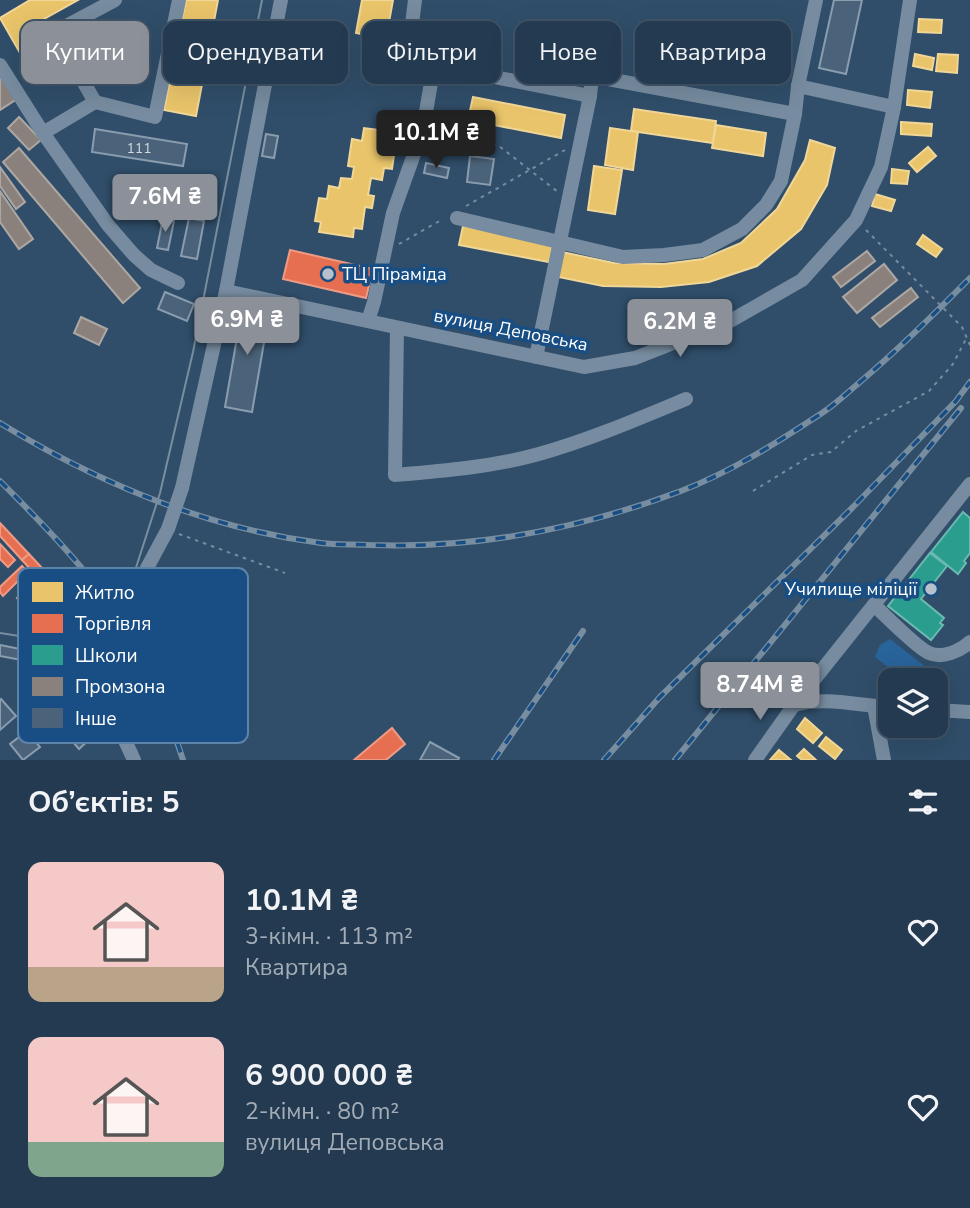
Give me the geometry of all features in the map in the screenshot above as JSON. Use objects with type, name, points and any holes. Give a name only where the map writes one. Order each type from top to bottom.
[{"type":"street","points":[[95,102],[55,32],[114,0]]},
{"type":"street","points":[[43,133],[95,102],[155,117],[179,0]]},
{"type":"street","points":[[147,568],[168,530],[182,488],[226,291],[281,0]]},
{"type":"street","points":[[412,21],[415,0]]},
{"type":"street","points":[[453,215],[623,257],[703,250],[742,229],[766,205],[781,181],[816,0]]},
{"type":"street","name":"вулиця Деповська","points":[[226,291],[584,367],[635,358],[732,320],[802,280],[856,220],[881,167],[894,107],[910,0]]},
{"type":"street","points":[[0,65],[43,133],[108,225],[151,270],[178,283]]},
{"type":"street","points":[[536,357],[592,76],[795,114]]},
{"type":"street","points":[[501,78],[590,96]]},
{"type":"street","points":[[368,321],[393,213],[423,128],[431,84]]},
{"type":"street","points":[[798,86],[894,107]]},
{"type":"street","points":[[397,328],[394,475],[468,469],[538,454],[621,426],[686,399]]},
{"type":"street","points":[[755,760],[794,705],[970,484]]},
{"type":"street","points":[[874,605],[929,653],[942,656],[963,648],[970,642]]},
{"type":"street","points":[[794,705],[822,701],[878,706]]},
{"type":"street","points":[[874,706],[884,760]]},
{"type":"street","points":[[965,712],[970,726]]},
{"type":"street","points":[[126,743],[134,760]]},
{"type":"path","points":[[423,128],[499,146],[569,200]]},
{"type":"path","points":[[385,252],[581,141]]},
{"type":"path","points":[[856,220],[962,327],[970,345]]},
{"type":"path","points":[[753,491],[813,455],[831,452],[856,432],[929,391],[953,364],[966,339]]},
{"type":"path","points":[[168,530],[285,573]]},
{"type":"shaded area","points":[[890,639],[927,668],[889,668],[875,657],[880,645]]},
{"type":"building: Житло","points":[[30,0],[78,0],[41,21],[21,21],[21,54],[0,18]]},
{"type":"building: Житло","points":[[186,0],[218,0],[214,21],[182,21]]},
{"type":"building: Житло","points":[[362,0],[393,0],[389,21],[362,21],[362,34],[356,33]]},
{"type":"building: Житло","points":[[919,19],[942,20],[941,33],[918,32]]},
{"type":"building: Житло","points":[[915,54],[934,58],[932,70],[913,66]]},
{"type":"building: Житло","points":[[938,54],[958,55],[957,73],[936,71]]},
{"type":"building: Житло","points":[[169,84],[202,84],[196,116],[164,110]]},
{"type":"building: Житло","points":[[908,90],[932,92],[930,108],[907,105]]},
{"type":"building: Житло","points":[[473,97],[565,115],[561,138],[468,120]]},
{"type":"building: Житло","points":[[634,109],[716,121],[713,143],[631,131]]},
{"type":"building: Житло","points":[[381,120],[406,123],[404,138],[412,139],[410,150],[395,148],[392,169],[384,168],[382,180],[371,178],[368,195],[374,196],[372,208],[365,207],[362,229],[354,228],[353,237],[319,232],[321,222],[315,221],[319,198],[327,199],[329,186],[339,188],[341,178],[352,179],[354,167],[348,166],[352,139],[362,141],[364,128],[379,130]]},
{"type":"building: Житло","points":[[901,122],[932,124],[931,136],[901,134]]},
{"type":"building: Житло","points":[[716,125],[766,133],[763,156],[712,148]]},
{"type":"building: Житло","points":[[610,128],[638,132],[633,170],[605,165]]},
{"type":"building: Житло","points":[[810,140],[835,148],[827,185],[801,229],[757,266],[709,282],[661,287],[603,286],[554,276],[562,252],[614,263],[664,264],[703,259],[741,243],[777,209],[805,160]]},
{"type":"building: Житло","points":[[928,147],[936,156],[917,172],[909,163]]},
{"type":"building: Житло","points":[[594,166],[622,170],[615,214],[588,210]]},
{"type":"building: Житло","points":[[892,169],[909,171],[907,184],[891,183]]},
{"type":"building: Житло","points":[[875,194],[895,200],[891,211],[872,206]]},
{"type":"building: Житло","points":[[463,226],[553,244],[549,262],[459,245]]},
{"type":"building: Житло","points":[[923,235],[942,249],[936,257],[917,244]]},
{"type":"building: Житло","points":[[805,718],[822,733],[813,743],[797,729]]},
{"type":"building: Житло","points":[[826,737],[842,750],[835,759],[819,746]]},
{"type":"building: Житло","points":[[804,749],[816,760],[802,760],[797,756]]},
{"type":"building: Житло","points":[[779,750],[791,760],[770,760]]},
{"type":"building: Торгівля","name":"ТЦ Піраміда","points":[[290,250],[373,269],[366,298],[283,279]]},
{"type":"building: Торгівля","points":[[0,523],[29,554],[22,560],[0,536]]},
{"type":"building: Торгівля","points":[[0,544],[15,560],[8,567],[0,559]]},
{"type":"building: Торгівля","points":[[29,554],[42,568],[29,568],[22,560]]},
{"type":"building: Торгівля","points":[[18,570],[18,581],[3,596],[0,587]]},
{"type":"building: Торгівля","points":[[392,728],[405,744],[386,760],[354,760]]},
{"type":"building: Школи","points":[[963,512],[970,518],[970,553],[958,574],[931,552]]},
{"type":"building: Школи","points":[[930,553],[947,566],[921,599],[944,618],[940,623],[943,625],[931,640],[888,606]]},
{"type":"building: Промзона","points":[[0,74],[17,99],[0,110]]},
{"type":"building: Промзона","points":[[19,117],[41,140],[29,150],[8,128]]},
{"type":"building: Промзона","points":[[19,148],[140,288],[123,303],[3,162]]},
{"type":"building: Промзона","points":[[0,167],[25,202],[16,209],[0,186]]},
{"type":"building: Промзона","points":[[0,191],[33,239],[19,249],[0,222]]},
{"type":"building: Промзона","points":[[867,251],[875,261],[841,287],[833,277]]},
{"type":"building: Промзона","points":[[884,264],[897,280],[857,313],[843,297]]},
{"type":"building: Промзона","points":[[911,288],[918,297],[880,327],[872,318]]},
{"type":"building: Промзона","points":[[81,317],[107,329],[99,345],[74,333]]},
{"type":"building: Інше","points":[[834,0],[862,0],[846,74],[819,68]]},
{"type":"building: Інше","points":[[95,129],[187,144],[183,166],[92,152]]},
{"type":"building: Інше","points":[[266,134],[278,136],[274,158],[262,156]]},
{"type":"building: Інше","points":[[470,156],[494,159],[490,185],[467,182]]},
{"type":"building: Інше","points":[[426,163],[449,168],[447,178],[424,173]]},
{"type":"building: Інше","points":[[163,218],[174,221],[168,250],[157,248]]},
{"type":"building: Інше","points":[[189,218],[204,221],[197,259],[181,256]]},
{"type":"building: Інше","points":[[165,292],[194,304],[187,321],[158,309]]},
{"type":"building: Інше","points":[[243,303],[270,308],[252,412],[225,407]]},
{"type":"building: Інше","points":[[0,645],[18,649],[18,659],[0,656]]},
{"type":"building: Інше","points":[[0,700],[16,716],[0,730]]},
{"type":"building: Інше","points":[[18,738],[18,743],[37,743],[40,747],[23,760],[10,744]]},
{"type":"building: Інше","points":[[430,742],[459,758],[458,760],[420,760]]},
{"type":"building: Інше","points":[[74,743],[86,743],[79,749]]},
{"type":"tram line","points":[[136,568],[160,493],[193,352],[262,0]]},
{"type":"tram line","points":[[0,633],[18,636]]},
{"type":"railway","points":[[0,423],[37,445],[114,483],[154,500],[236,526],[278,536],[333,544],[450,544],[489,540],[605,516],[681,491],[736,466],[837,402],[970,278]]},
{"type":"railway","points":[[604,760],[660,697],[853,507],[956,401],[970,382]]},
{"type":"railway","points":[[675,760],[961,408]]},
{"type":"railway","points":[[0,481],[82,568]]},
{"type":"railway","points":[[494,760],[583,631]]},
{"type":"railway","points":[[177,743],[183,760]]},
{"type":"place","name":"ТЦ Піраміда","points":[[328,274]]},
{"type":"place","name":"Училище міліції","points":[[931,589]]}]
